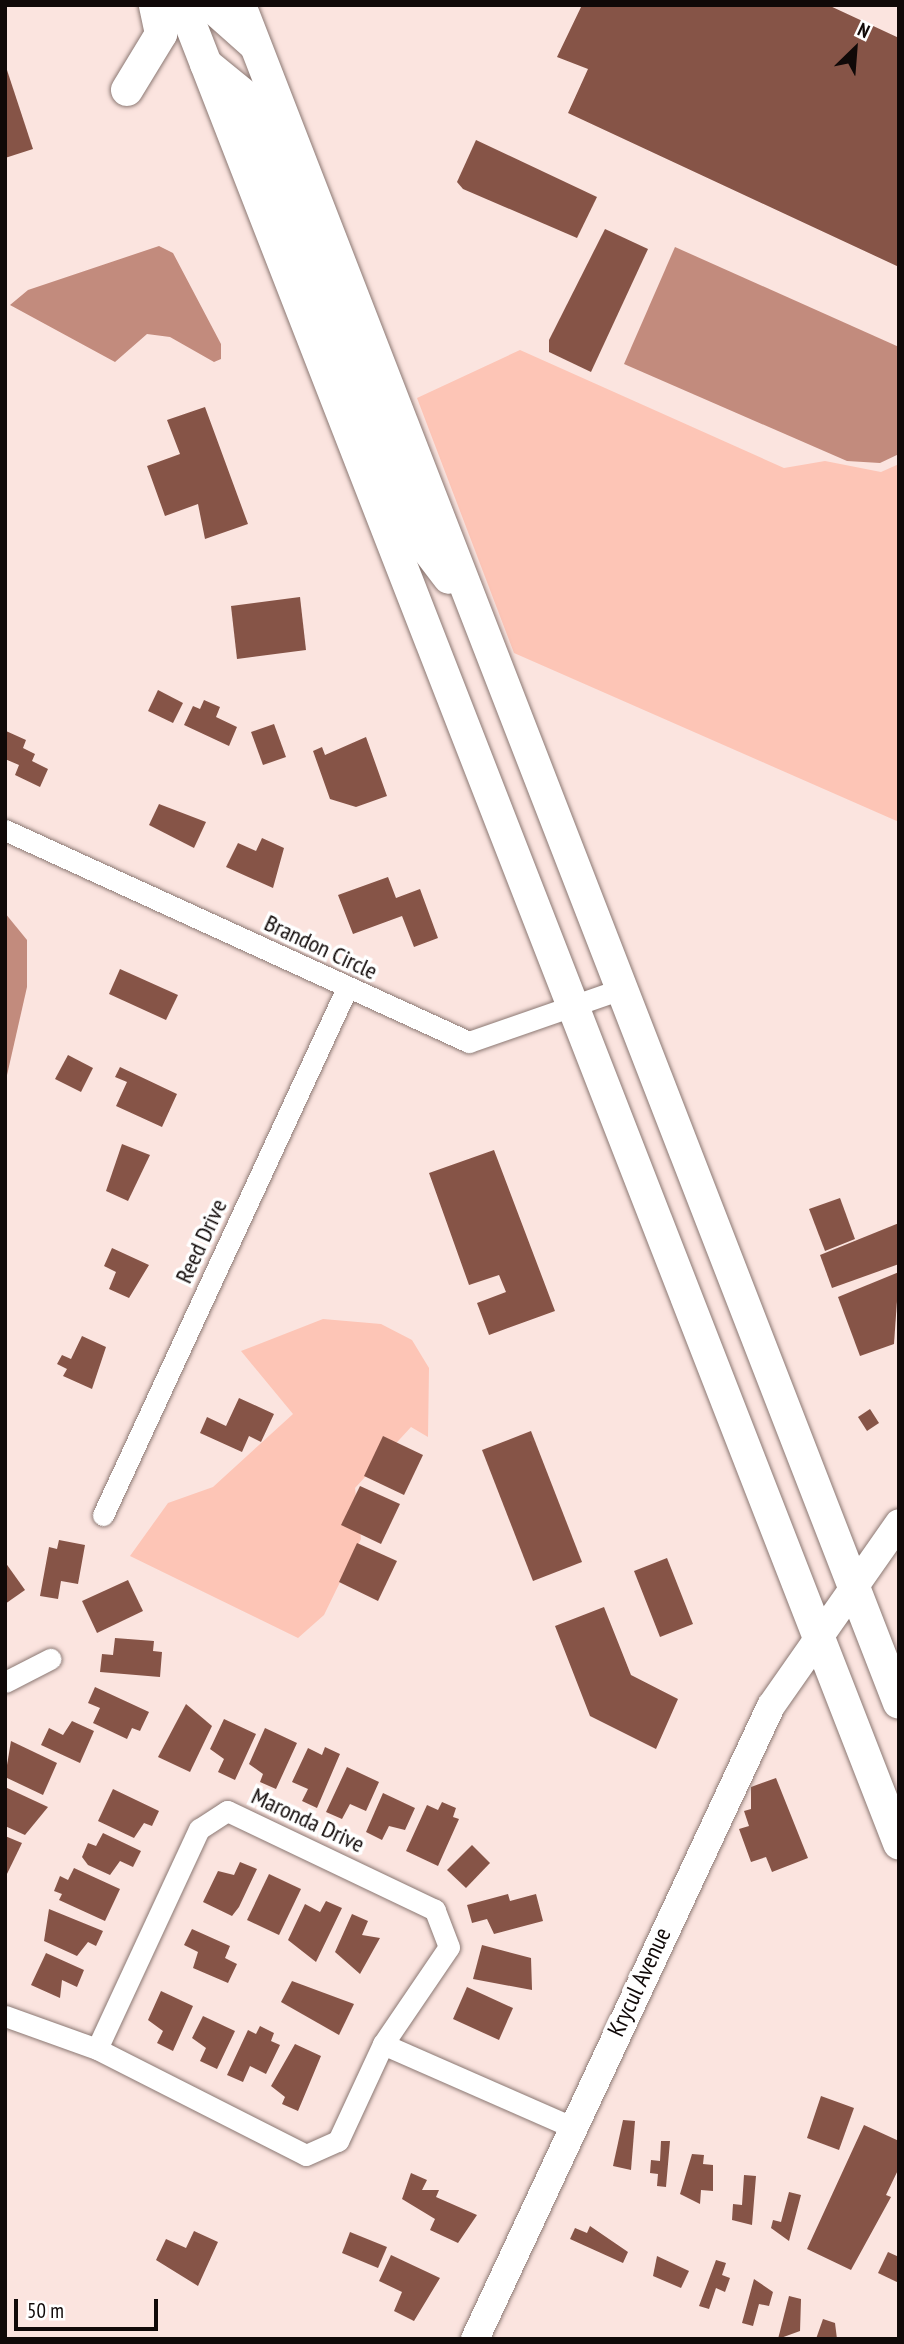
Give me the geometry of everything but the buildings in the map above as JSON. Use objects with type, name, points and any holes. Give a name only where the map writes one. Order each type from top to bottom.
[{"type":"main road","points":[[127,90],[160,34],[155,5]]},
{"type":"main road","points":[[183,5],[899,1843]]},
{"type":"main road","points":[[210,5],[254,44]]},
{"type":"main road","points":[[240,5],[472,609],[899,1703]]},
{"type":"main road","points":[[203,61],[245,96],[418,537],[472,609]]},
{"type":"street","name":"Brandon Circle","points":[[5,830],[469,1042],[621,989]]},
{"type":"street","name":"Reed Drive","points":[[103,1515],[347,988]]},
{"type":"street","name":"Krycul Avenue","points":[[475,2339],[765,1717],[818,1633],[855,1588],[899,1523]]},
{"type":"street","points":[[5,1682],[50,1659]]},
{"type":"street","name":"Maronda Drive","points":[[5,2016],[97,2049],[306,2155],[338,2141],[383,2044],[449,1947],[435,1910],[227,1811],[199,1829],[97,2049]]},
{"type":"street","points":[[383,2044],[572,2127]]},
{"type":"shaded area","points":[[159,246],[173,253],[221,344],[221,359],[214,362],[170,337],[147,334],[115,362],[10,305],[28,290]]},
{"type":"shaded area","points":[[675,247],[899,347],[899,454],[880,463],[847,461],[624,364]]},
{"type":"shaded area","points":[[520,350],[784,468],[825,461],[881,472],[899,464],[899,822],[514,653],[417,398]]},
{"type":"shaded area","points":[[5,913],[27,940],[27,987],[5,1084]]},
{"type":"shaded area","points":[[323,1319],[381,1324],[412,1340],[429,1368],[428,1437],[411,1427],[355,1488],[361,1539],[324,1615],[298,1638],[130,1556],[168,1503],[213,1487],[293,1414],[241,1351]]}]
